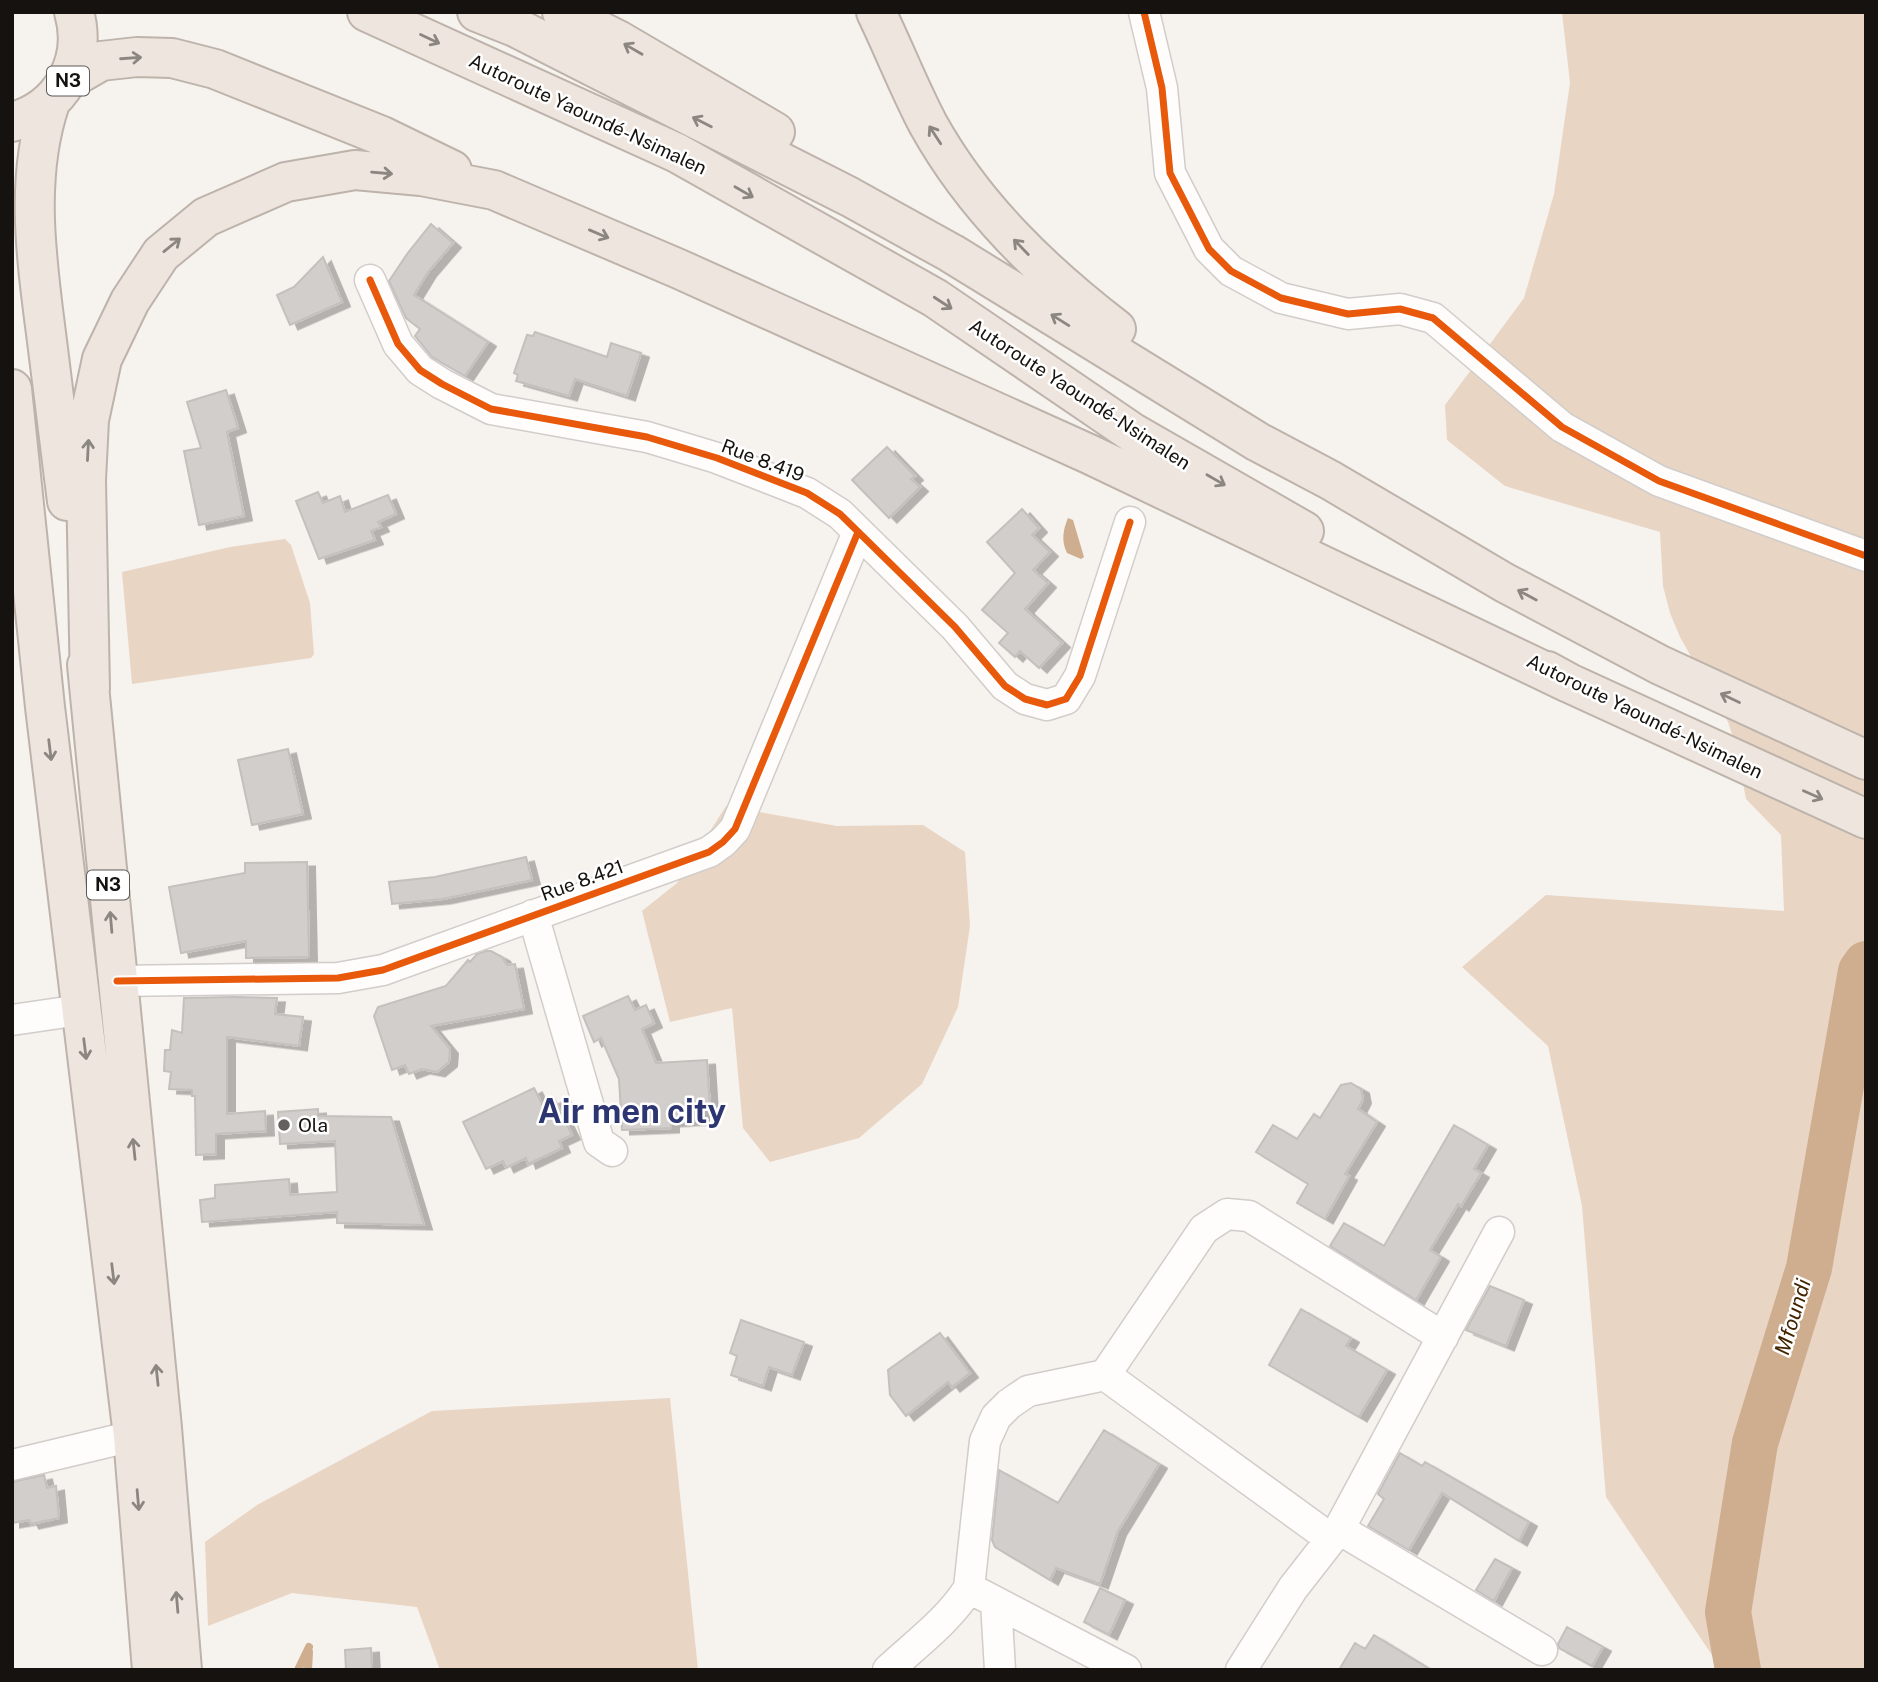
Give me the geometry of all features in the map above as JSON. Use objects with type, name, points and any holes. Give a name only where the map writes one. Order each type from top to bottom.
[{"type":"highway","name":"N3","points":[[74,12],[78,26],[78,53],[41,128],[35,163],[35,211],[40,287],[90,689],[162,1428],[182,1670]]},
{"type":"highway","name":"Autoroute Yaoundé-Nsimalen","points":[[367,12],[677,153],[935,298],[1133,433],[1569,683],[1866,819]]},
{"type":"highway","points":[[477,12],[515,27],[850,197],[963,260],[1258,442],[1330,480]]},
{"type":"highway","points":[[562,12],[618,40],[778,134],[850,197]]},
{"type":"highway","points":[[876,12],[928,124],[972,192],[1023,249],[1072,296],[1149,355],[1330,480],[1505,583],[1660,665],[1866,760]]},
{"type":"highway","points":[[59,92],[101,61],[137,57],[172,58],[215,69],[382,136],[494,190],[679,269],[1089,454],[1569,683]]},
{"type":"highway","name":"N3","points":[[12,122],[26,118],[59,92]]},
{"type":"highway","points":[[90,689],[86,480],[89,419],[102,359],[130,300],[161,254],[206,217],[286,182],[355,170],[421,177],[494,190]]},
{"type":"highway","name":"N3","points":[[12,389],[80,1010],[133,1436],[152,1670]]},
{"type":"highway","points":[[12,535],[45,707]]},
{"type":"street","points":[[1144,12],[1162,88],[1170,173],[1209,248],[1231,271],[1281,298],[1348,314],[1400,309],[1433,318],[1562,427],[1659,481],[1866,555]]},
{"type":"street","name":"Rue 8.419","points":[[370,280],[398,344],[421,370],[442,384],[491,408],[647,437],[717,458],[807,493],[839,514],[955,627],[1005,686],[1025,699],[1047,705],[1066,699],[1080,676],[1130,522]]},
{"type":"street","name":"Rue 8.421","points":[[117,981],[338,978],[383,970],[709,852],[723,842],[735,828],[858,532]]},
{"type":"street","points":[[533,915],[599,1142],[612,1151]]},
{"type":"street","points":[[12,1020],[80,1010]]},
{"type":"street","points":[[888,1670],[944,1620],[969,1588],[985,1441],[996,1417],[1028,1391],[1105,1375],[1204,1229],[1227,1214],[1249,1216],[1443,1337]]},
{"type":"street","points":[[1241,1670],[1293,1588],[1335,1534],[1499,1232]]},
{"type":"street","points":[[1105,1375],[1335,1534],[1542,1650]]},
{"type":"street","points":[[12,1465],[133,1436]]},
{"type":"street","points":[[969,1588],[1126,1670]]},
{"type":"street","points":[[996,1602],[1000,1670]]},
{"type":"shaded area","points":[[1562,12],[1866,12],[1866,1670],[1722,1670],[1606,1497],[1582,1206],[1548,1046],[1462,967],[1546,895],[1784,911],[1781,835],[1746,799],[1736,746],[1728,722],[1680,637],[1670,613],[1663,586],[1660,532],[1505,486],[1447,440],[1445,405],[1524,298],[1554,194],[1570,83]]},
{"type":"shaded area","points":[[1068,518],[1073,520],[1084,557],[1081,559],[1067,553],[1065,549],[1063,536]]},
{"type":"shaded area","points":[[285,539],[291,545],[310,603],[314,654],[311,658],[132,684],[122,572],[230,547]]},
{"type":"shaded area","points":[[726,806],[837,826],[923,825],[965,852],[970,926],[958,1007],[922,1084],[859,1138],[770,1162],[743,1128],[732,1008],[670,1022],[642,911],[677,883]]},
{"type":"shaded area","points":[[670,1398],[698,1670],[440,1670],[417,1607],[292,1593],[208,1626],[205,1542],[257,1505],[432,1411]]},
{"type":"building","points":[[431,224],[453,243],[428,272],[414,295],[488,342],[465,376],[432,357],[415,336],[420,329],[406,318],[389,281]]},
{"type":"building","points":[[323,257],[342,302],[290,325],[277,295],[294,287]]},
{"type":"building","points":[[535,332],[607,357],[611,343],[641,353],[627,396],[575,379],[569,396],[516,381],[518,375],[514,373],[527,335],[533,336]]},
{"type":"building","points":[[226,390],[238,428],[227,432],[244,516],[199,525],[184,451],[201,448],[187,402]]},
{"type":"building","points":[[887,447],[915,476],[911,479],[920,487],[889,518],[852,480]]},
{"type":"building","points":[[318,492],[323,503],[340,496],[345,512],[388,495],[396,514],[378,522],[381,527],[371,531],[375,540],[319,559],[296,501]]},
{"type":"building","points":[[1022,509],[1039,528],[1032,535],[1050,552],[1033,570],[1048,583],[1025,609],[1062,643],[1039,668],[1020,651],[1015,657],[999,643],[1008,633],[982,610],[1015,573],[987,542]]},
{"type":"building","points":[[288,749],[303,814],[252,825],[238,760]]},
{"type":"building","points":[[526,857],[532,880],[443,899],[392,904],[389,882],[435,877]]},
{"type":"building","points":[[307,862],[309,957],[246,958],[246,941],[181,953],[169,887],[245,873],[245,863]]},
{"type":"building","points":[[486,951],[502,957],[507,965],[515,964],[524,1009],[431,1026],[450,1049],[449,1062],[437,1072],[422,1069],[409,1074],[405,1065],[392,1070],[374,1016],[378,1007],[446,986],[468,960],[470,962],[477,954]]},
{"type":"building","points":[[628,996],[635,1010],[646,1005],[654,1023],[642,1029],[656,1063],[707,1060],[710,1108],[701,1108],[701,1120],[671,1122],[671,1128],[622,1130],[619,1079],[601,1038],[594,1042],[583,1016]]},
{"type":"building","points":[[184,998],[277,998],[275,1014],[303,1017],[299,1046],[227,1037],[227,1114],[265,1111],[266,1131],[216,1134],[216,1154],[196,1155],[195,1096],[192,1096],[192,1090],[169,1089],[171,1072],[164,1071],[165,1050],[170,1050],[172,1030],[182,1033]]},
{"type":"building","points":[[1351,1083],[1361,1089],[1363,1099],[1358,1109],[1377,1122],[1345,1174],[1349,1176],[1325,1219],[1297,1203],[1308,1184],[1256,1152],[1273,1125],[1297,1139],[1314,1114],[1320,1118],[1341,1085]]},
{"type":"building","points":[[534,1088],[542,1104],[554,1098],[572,1135],[559,1141],[562,1148],[528,1164],[526,1158],[506,1168],[503,1161],[486,1169],[463,1122]]},
{"type":"building","points":[[318,1109],[318,1116],[391,1117],[424,1225],[337,1223],[337,1212],[202,1222],[200,1200],[215,1198],[215,1185],[289,1179],[290,1195],[337,1192],[335,1141],[280,1144],[278,1112]]},
{"type":"building","points":[[1454,1125],[1488,1145],[1474,1169],[1481,1173],[1430,1250],[1441,1257],[1416,1300],[1330,1246],[1344,1223],[1384,1246]]},
{"type":"building","points":[[1490,1286],[1524,1300],[1506,1346],[1466,1330]]},
{"type":"building","points":[[1301,1309],[1351,1338],[1346,1346],[1387,1370],[1359,1417],[1269,1365]]},
{"type":"building","points":[[741,1320],[804,1342],[792,1375],[769,1367],[763,1386],[731,1375],[737,1356],[730,1353]]},
{"type":"building","points":[[940,1333],[970,1373],[952,1387],[948,1382],[906,1416],[890,1395],[888,1370]]},
{"type":"building","points":[[1104,1430],[1159,1464],[1118,1531],[1100,1584],[1056,1568],[1050,1580],[995,1547],[992,1540],[999,1470],[1058,1503]]},
{"type":"building","points":[[1400,1453],[1422,1466],[1425,1462],[1529,1522],[1519,1541],[1442,1493],[1409,1550],[1368,1526],[1384,1499],[1378,1494]]},
{"type":"building","points":[[44,1475],[47,1488],[56,1486],[59,1518],[31,1524],[29,1520],[12,1523],[12,1482]]},
{"type":"building","points":[[1495,1559],[1512,1568],[1494,1601],[1476,1590]]},
{"type":"building","points":[[1100,1588],[1125,1600],[1109,1635],[1084,1622]]},
{"type":"building","points":[[1567,1627],[1603,1647],[1592,1666],[1559,1648],[1558,1644]]},
{"type":"building","points":[[1374,1635],[1431,1670],[1339,1670],[1355,1643],[1365,1649]]},
{"type":"building","points":[[371,1648],[372,1670],[346,1670],[345,1650]]},
{"type":"waterway","name":"Mfoundi","points":[[1738,1670],[1728,1612],[1755,1443],[1809,1268],[1861,971],[1866,964]]},
{"type":"waterway","points":[[298,1670],[309,1647]]},
{"type":"waterway","points":[[308,1670],[309,1652]]},
{"type":"cycle path","points":[[1144,12],[1162,88],[1170,173],[1209,249],[1231,271],[1281,298],[1348,314],[1400,309],[1433,318],[1562,427],[1659,481],[1866,556]]},
{"type":"cycle path","points":[[370,280],[398,344],[420,370],[491,409],[647,437],[717,458],[807,493],[840,514],[955,627],[1005,686],[1025,699],[1047,705],[1066,699],[1080,676],[1130,522]]},
{"type":"cycle path","points":[[117,981],[338,978],[383,970],[709,852],[735,829],[858,532]]},
{"type":"place","name":"Ola","points":[[284,1125]]},
{"type":"district","name":"Air men city","points":[[632,1111]]}]
